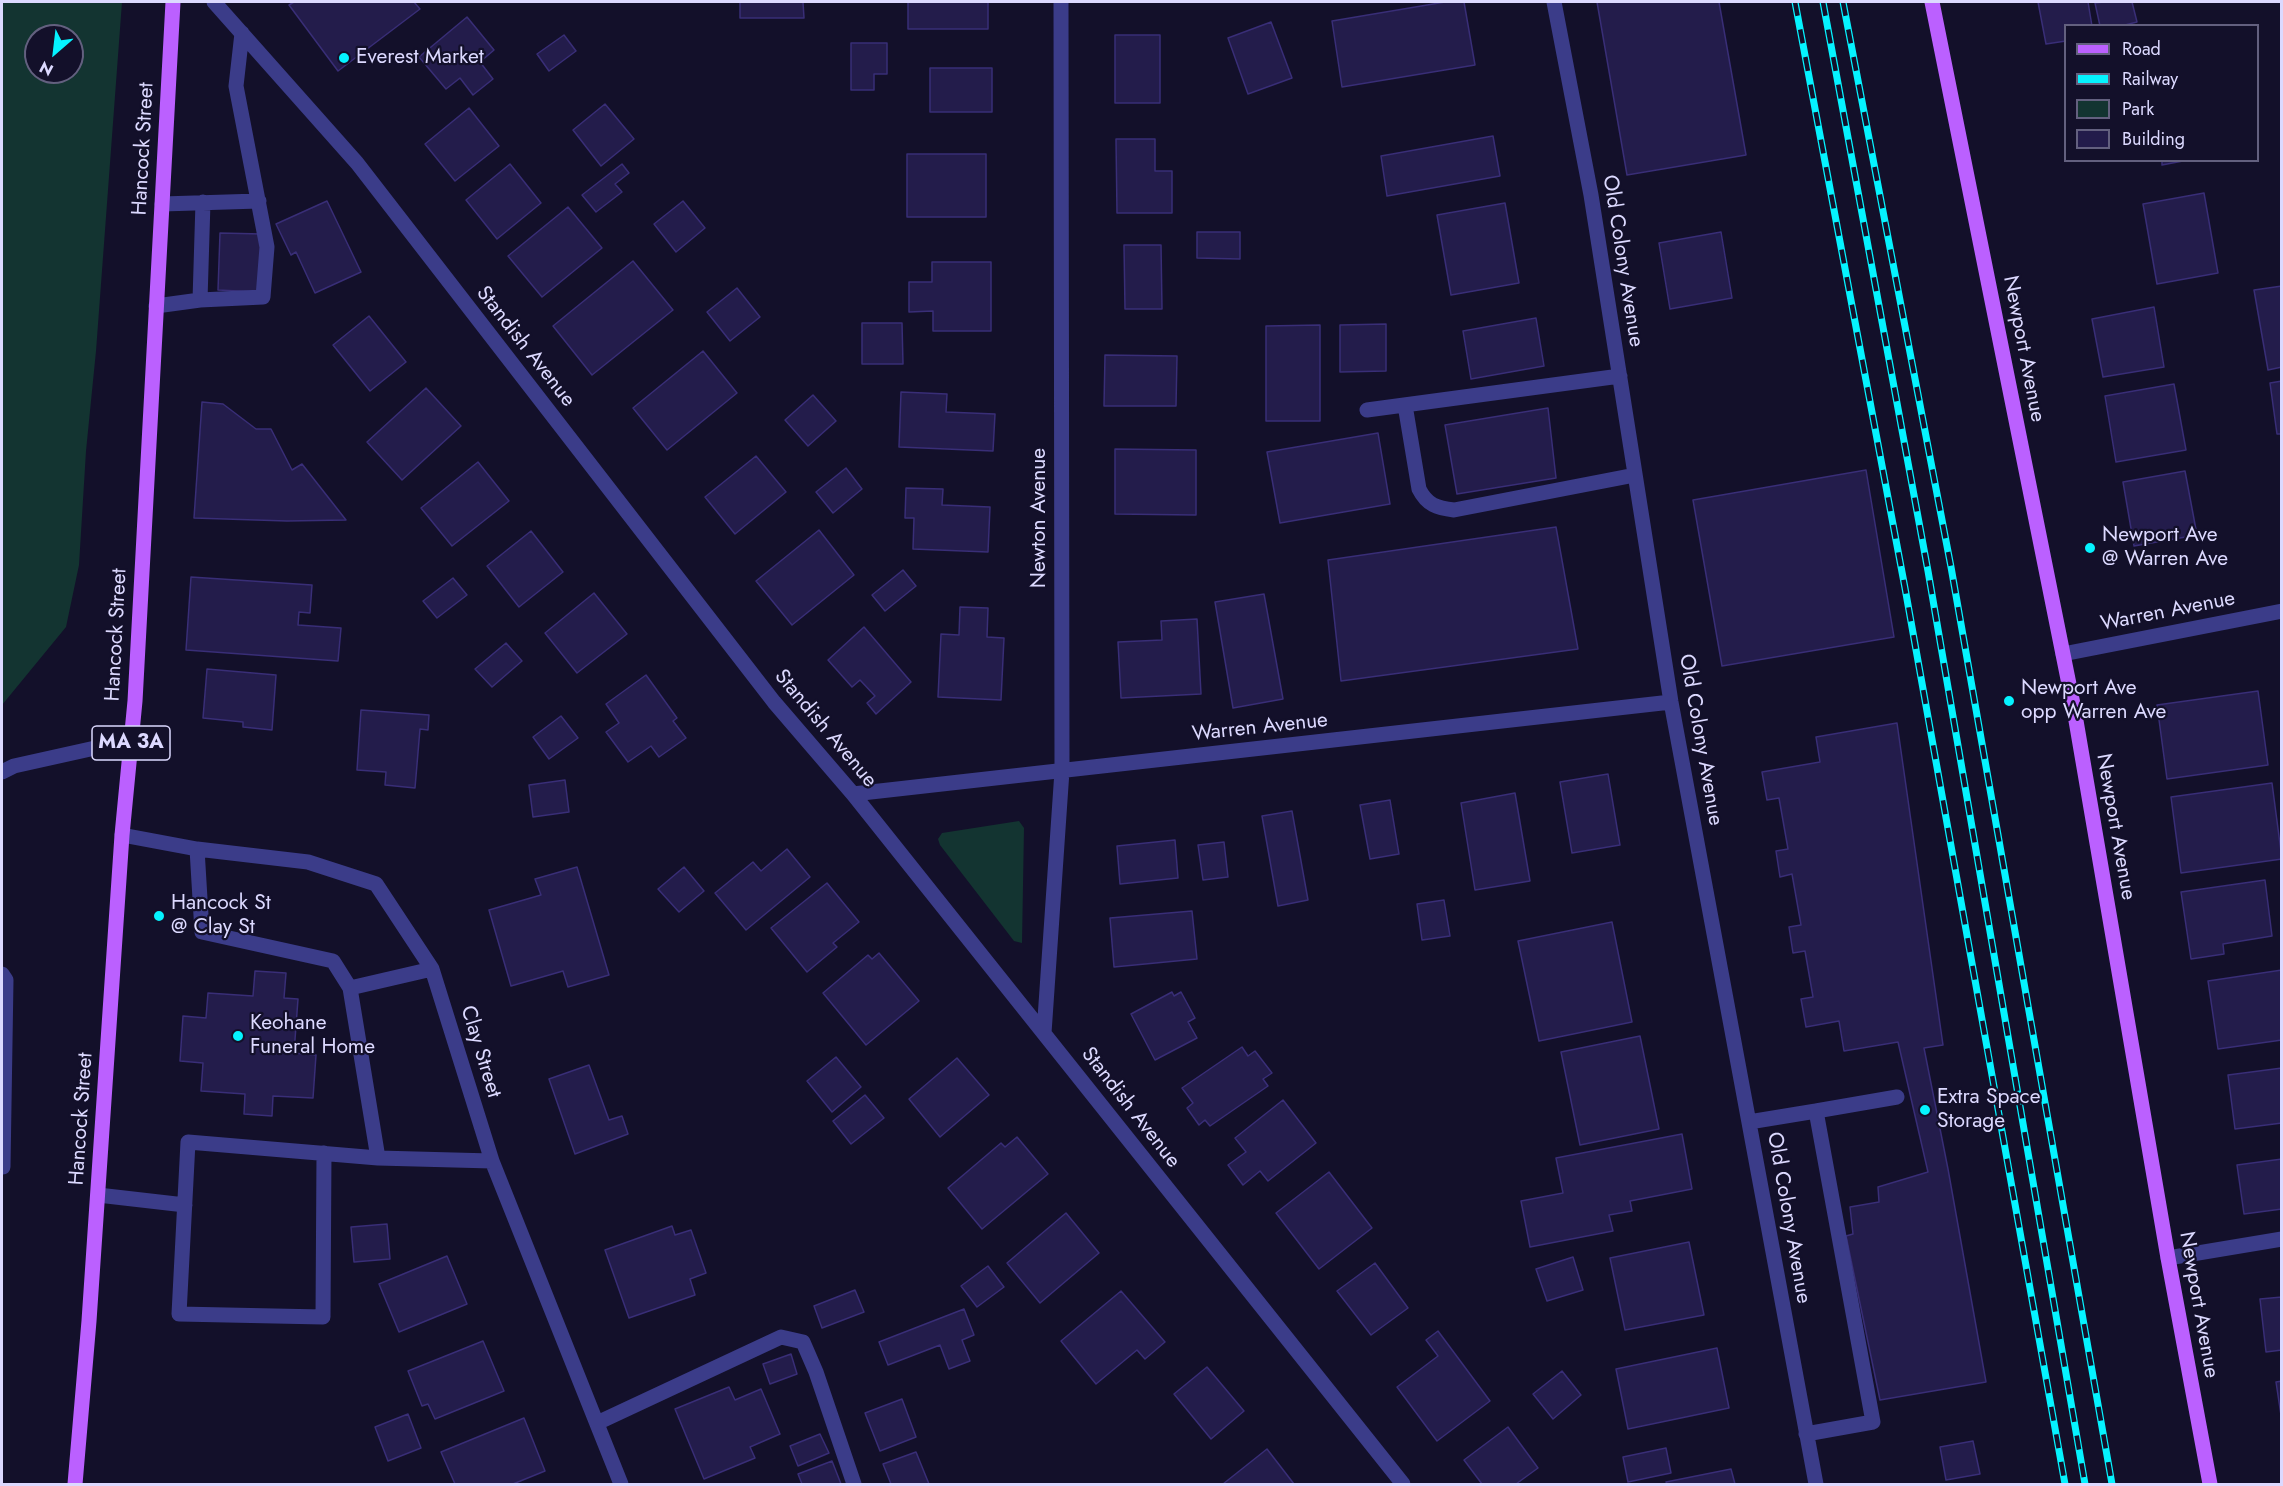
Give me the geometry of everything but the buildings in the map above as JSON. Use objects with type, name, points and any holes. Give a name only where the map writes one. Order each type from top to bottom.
[{"type":"main road","name":"Hancock Street","points":[[75,1485],[120,891],[122,835],[131,740],[173,2]]},
{"type":"main road","name":"Newport Avenue","points":[[1932,2],[2063,654],[2168,1258],[2210,1485]]},
{"type":"street","name":"Standish Avenue","points":[[214,2],[357,163],[760,683],[853,794],[1403,1485]]},
{"type":"street","name":"Newton Avenue","points":[[1044,1033],[1062,771],[1061,2]]},
{"type":"street","name":"Old Colony Avenue","points":[[1554,2],[1591,195],[1671,702],[1816,1485]]},
{"type":"street","points":[[156,306],[200,300],[263,297],[267,247],[236,86],[242,33]]},
{"type":"street","points":[[162,204],[259,201]]},
{"type":"street","points":[[200,300],[203,202]]},
{"type":"street","points":[[1366,410],[1620,376]]},
{"type":"street","points":[[1405,405],[1419,489],[1425,502],[1440,508],[1454,510],[1635,475]]},
{"type":"street","name":"Warren Avenue","points":[[2063,654],[2282,611]]},
{"type":"street","name":"Warren Avenue","points":[[853,794],[1671,702]]},
{"type":"street","points":[[2,772],[14,766],[131,740]]},
{"type":"street","name":"Clay Street","points":[[122,835],[197,849],[308,862],[376,884],[432,969],[492,1161],[621,1485]]},
{"type":"street","points":[[197,849],[202,932],[333,961],[350,988],[378,1158]]},
{"type":"street","points":[[350,988],[432,969]]},
{"type":"street","points":[[2,974],[6,980],[3,1167]]},
{"type":"street","points":[[1749,1122],[1897,1097]]},
{"type":"street","points":[[1806,1434],[1874,1422],[1816,1111]]},
{"type":"street","points":[[324,1153],[323,1317],[179,1314],[188,1142],[324,1153],[378,1158],[492,1161]]},
{"type":"street","points":[[98,1195],[185,1205]]},
{"type":"street","points":[[2168,1258],[2282,1239]]},
{"type":"street","points":[[597,1423],[781,1338],[803,1342],[816,1372],[854,1485]]},
{"type":"green space","points":[[2,2],[122,2],[79,565],[66,627],[2,705]]},
{"type":"green space","points":[[1019,821],[1024,828],[1022,943],[1014,941],[940,845],[938,839],[942,833]]},
{"type":"railway","points":[[1795,2],[1905,588],[2065,1484]]},
{"type":"railway","points":[[1823,2],[1928,571],[2085,1484]]},
{"type":"railway","points":[[1843,2],[1951,567],[2112,1484]]},
{"type":"place","name":"Everest Market","points":[[344,58]]},
{"type":"place","name":"Newport Ave @ Warren Ave","points":[[2090,548]]},
{"type":"place","name":"Newport Ave opp Warren Ave","points":[[2009,701]]},
{"type":"place","name":"Hancock St @ Clay St","points":[[159,916]]},
{"type":"place","name":"Keohane Funeral Home","points":[[238,1036]]},
{"type":"place","name":"Extra Space Storage","points":[[1925,1110]]}]
